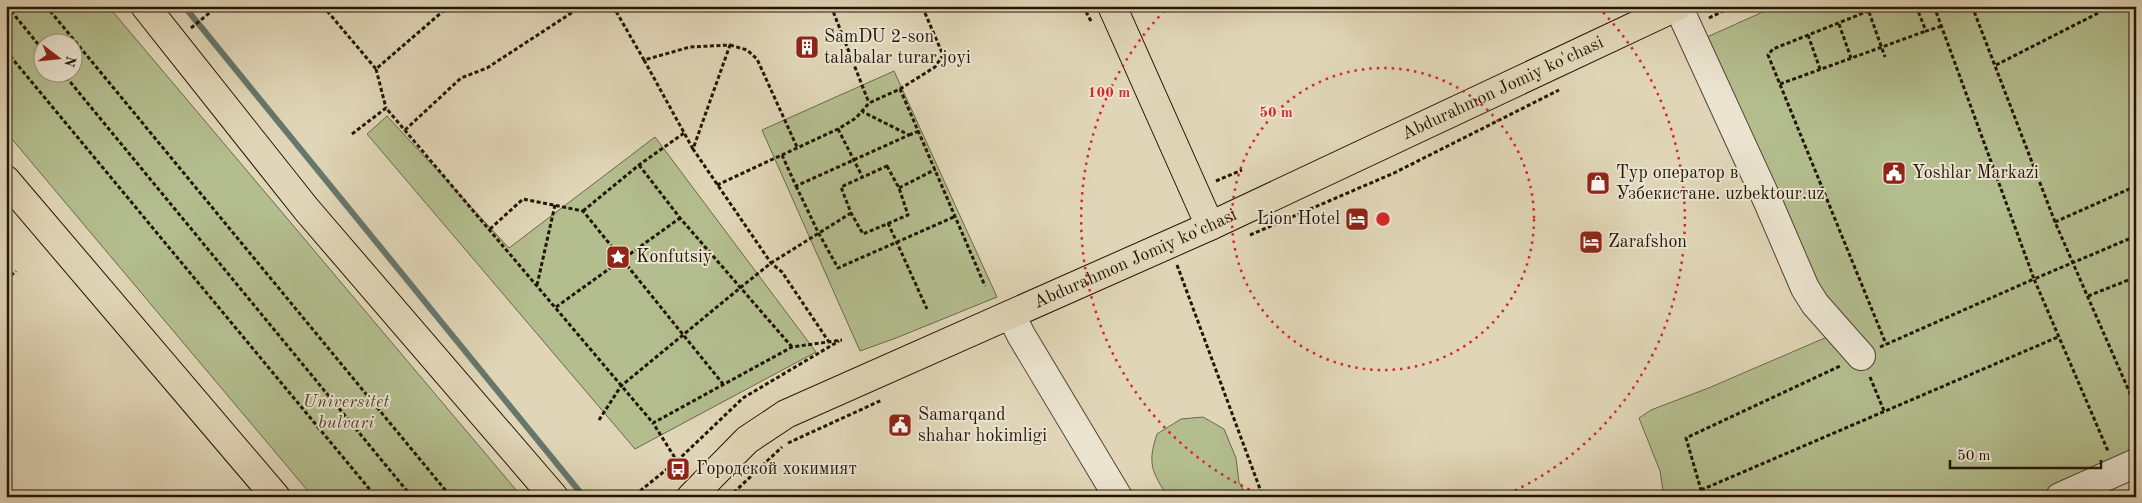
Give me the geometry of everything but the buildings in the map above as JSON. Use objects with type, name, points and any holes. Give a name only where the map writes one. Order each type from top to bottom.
[{"type":"main road","points":[[145,6],[307,210],[554,497]]},
{"type":"main road","points":[[1112,6],[1210,226]]},
{"type":"main road","name":"Abdurahmon Jomiy ko'chasi","points":[[691,497],[747,440],[786,414],[1210,226],[1678,6]]},
{"type":"main road","points":[[6,180],[276,497]]},
{"type":"street","points":[[1678,6],[1768,202],[1805,288],[1815,304],[1861,356]]},
{"type":"street","points":[[1010,315],[1118,497]]},
{"type":"street","points":[[2060,497],[2126,467]]},
{"type":"path","points":[[7,6],[32,37]]},
{"type":"path","points":[[46,6],[451,497]]},
{"type":"path","points":[[190,29],[218,6]]},
{"type":"path","points":[[322,6],[376,69],[386,108],[653,423],[677,461]]},
{"type":"path","points":[[376,69],[449,6]]},
{"type":"path","points":[[405,130],[460,78],[487,68],[582,6]]},
{"type":"path","points":[[613,6],[692,149],[772,263],[782,272],[829,342]]},
{"type":"path","points":[[831,6],[870,102]]},
{"type":"path","points":[[718,185],[838,129],[863,112],[870,102],[900,89],[935,66],[943,55],[922,6]]},
{"type":"path","points":[[1881,6],[1773,49],[1768,55],[1886,344]]},
{"type":"path","points":[[1916,6],[1926,31]]},
{"type":"path","points":[[1934,6],[2034,279],[2058,337],[2126,467]]},
{"type":"path","points":[[1972,6],[2055,222],[2074,261],[2136,407]]},
{"type":"path","points":[[1996,65],[2112,6]]},
{"type":"path","points":[[1869,12],[1885,57]]},
{"type":"path","points":[[1838,24],[1851,58]]},
{"type":"path","points":[[1780,84],[1942,26]]},
{"type":"path","points":[[1808,35],[1820,69]]},
{"type":"path","points":[[644,60],[690,47],[730,45],[747,50],[757,59],[797,147]]},
{"type":"path","points":[[692,149],[730,45]]},
{"type":"path","points":[[6,51],[376,497]]},
{"type":"path","points":[[70,82],[412,497]]},
{"type":"path","points":[[900,89],[985,286]]},
{"type":"path","points":[[352,134],[386,108]]},
{"type":"path","points":[[863,112],[909,135]]},
{"type":"path","points":[[838,129],[862,176]]},
{"type":"path","points":[[796,186],[919,131]]},
{"type":"path","points":[[584,211],[639,165],[684,133]]},
{"type":"path","points":[[782,154],[818,232],[838,268],[956,216]]},
{"type":"path","points":[[639,165],[680,218],[792,347]]},
{"type":"path","points":[[887,166],[900,188],[908,215],[863,234],[851,213],[841,187],[887,166]]},
{"type":"path","points":[[900,188],[936,169]]},
{"type":"path","points":[[1216,181],[1242,170]]},
{"type":"path","points":[[2055,222],[2136,186]]},
{"type":"path","points":[[490,229],[523,199],[584,211],[723,384]]},
{"type":"path","points":[[537,286],[555,206]]},
{"type":"path","points":[[598,420],[621,386],[740,288],[772,263],[818,232],[851,213]]},
{"type":"path","points":[[556,307],[680,218]]},
{"type":"path","points":[[888,223],[927,309]]},
{"type":"path","points":[[1698,497],[1701,490],[1686,438],[1886,344],[2074,261],[2136,236]]},
{"type":"path","points":[[1170,244],[1263,497]]},
{"type":"path","points":[[6,280],[16,272]]},
{"type":"path","points":[[2088,296],[2136,276]]},
{"type":"path","points":[[1701,490],[2058,337]]},
{"type":"path","points":[[635,494],[677,461],[743,398],[842,340],[792,347],[653,423]]},
{"type":"path","points":[[1861,356],[1884,412]]},
{"type":"green space","name":"Universitet bulvari","points":[[6,6],[108,6],[522,497],[313,497],[6,132]]},
{"type":"green space","points":[[1776,6],[2136,6],[2136,456],[2046,497],[1664,497],[1660,471],[1639,418],[1651,410],[1711,387],[1834,334],[1707,37]]},
{"type":"green space","points":[[894,71],[997,297],[860,351],[762,130]]},
{"type":"green space","points":[[387,116],[509,248],[655,137],[816,352],[635,449],[367,134]]},
{"type":"green space","points":[[1203,417],[1224,429],[1236,458],[1239,482],[1247,497],[1168,497],[1158,481],[1152,461],[1157,434],[1181,419]]},
{"type":"waterway","points":[[184,6],[584,497]]},
{"type":"place","name":"SamDU 2-son talabalar turar joyi","points":[[807,47]]},
{"type":"place","name":"Yoshlar Markazi","points":[[1894,173]]},
{"type":"place","name":"Тур оператор в Узбекистане. uzbektour.uz","points":[[1598,183]]},
{"type":"place","name":"Lion Hotel","points":[[1357,219]]},
{"type":"place","name":"Zarafshon","points":[[1591,242]]},
{"type":"place","name":"Konfutsiy","points":[[618,257]]},
{"type":"place","name":"Samarqand shahar hokimligi","points":[[900,425]]},
{"type":"place","name":"Городской хокимият","points":[[678,469]]}]
